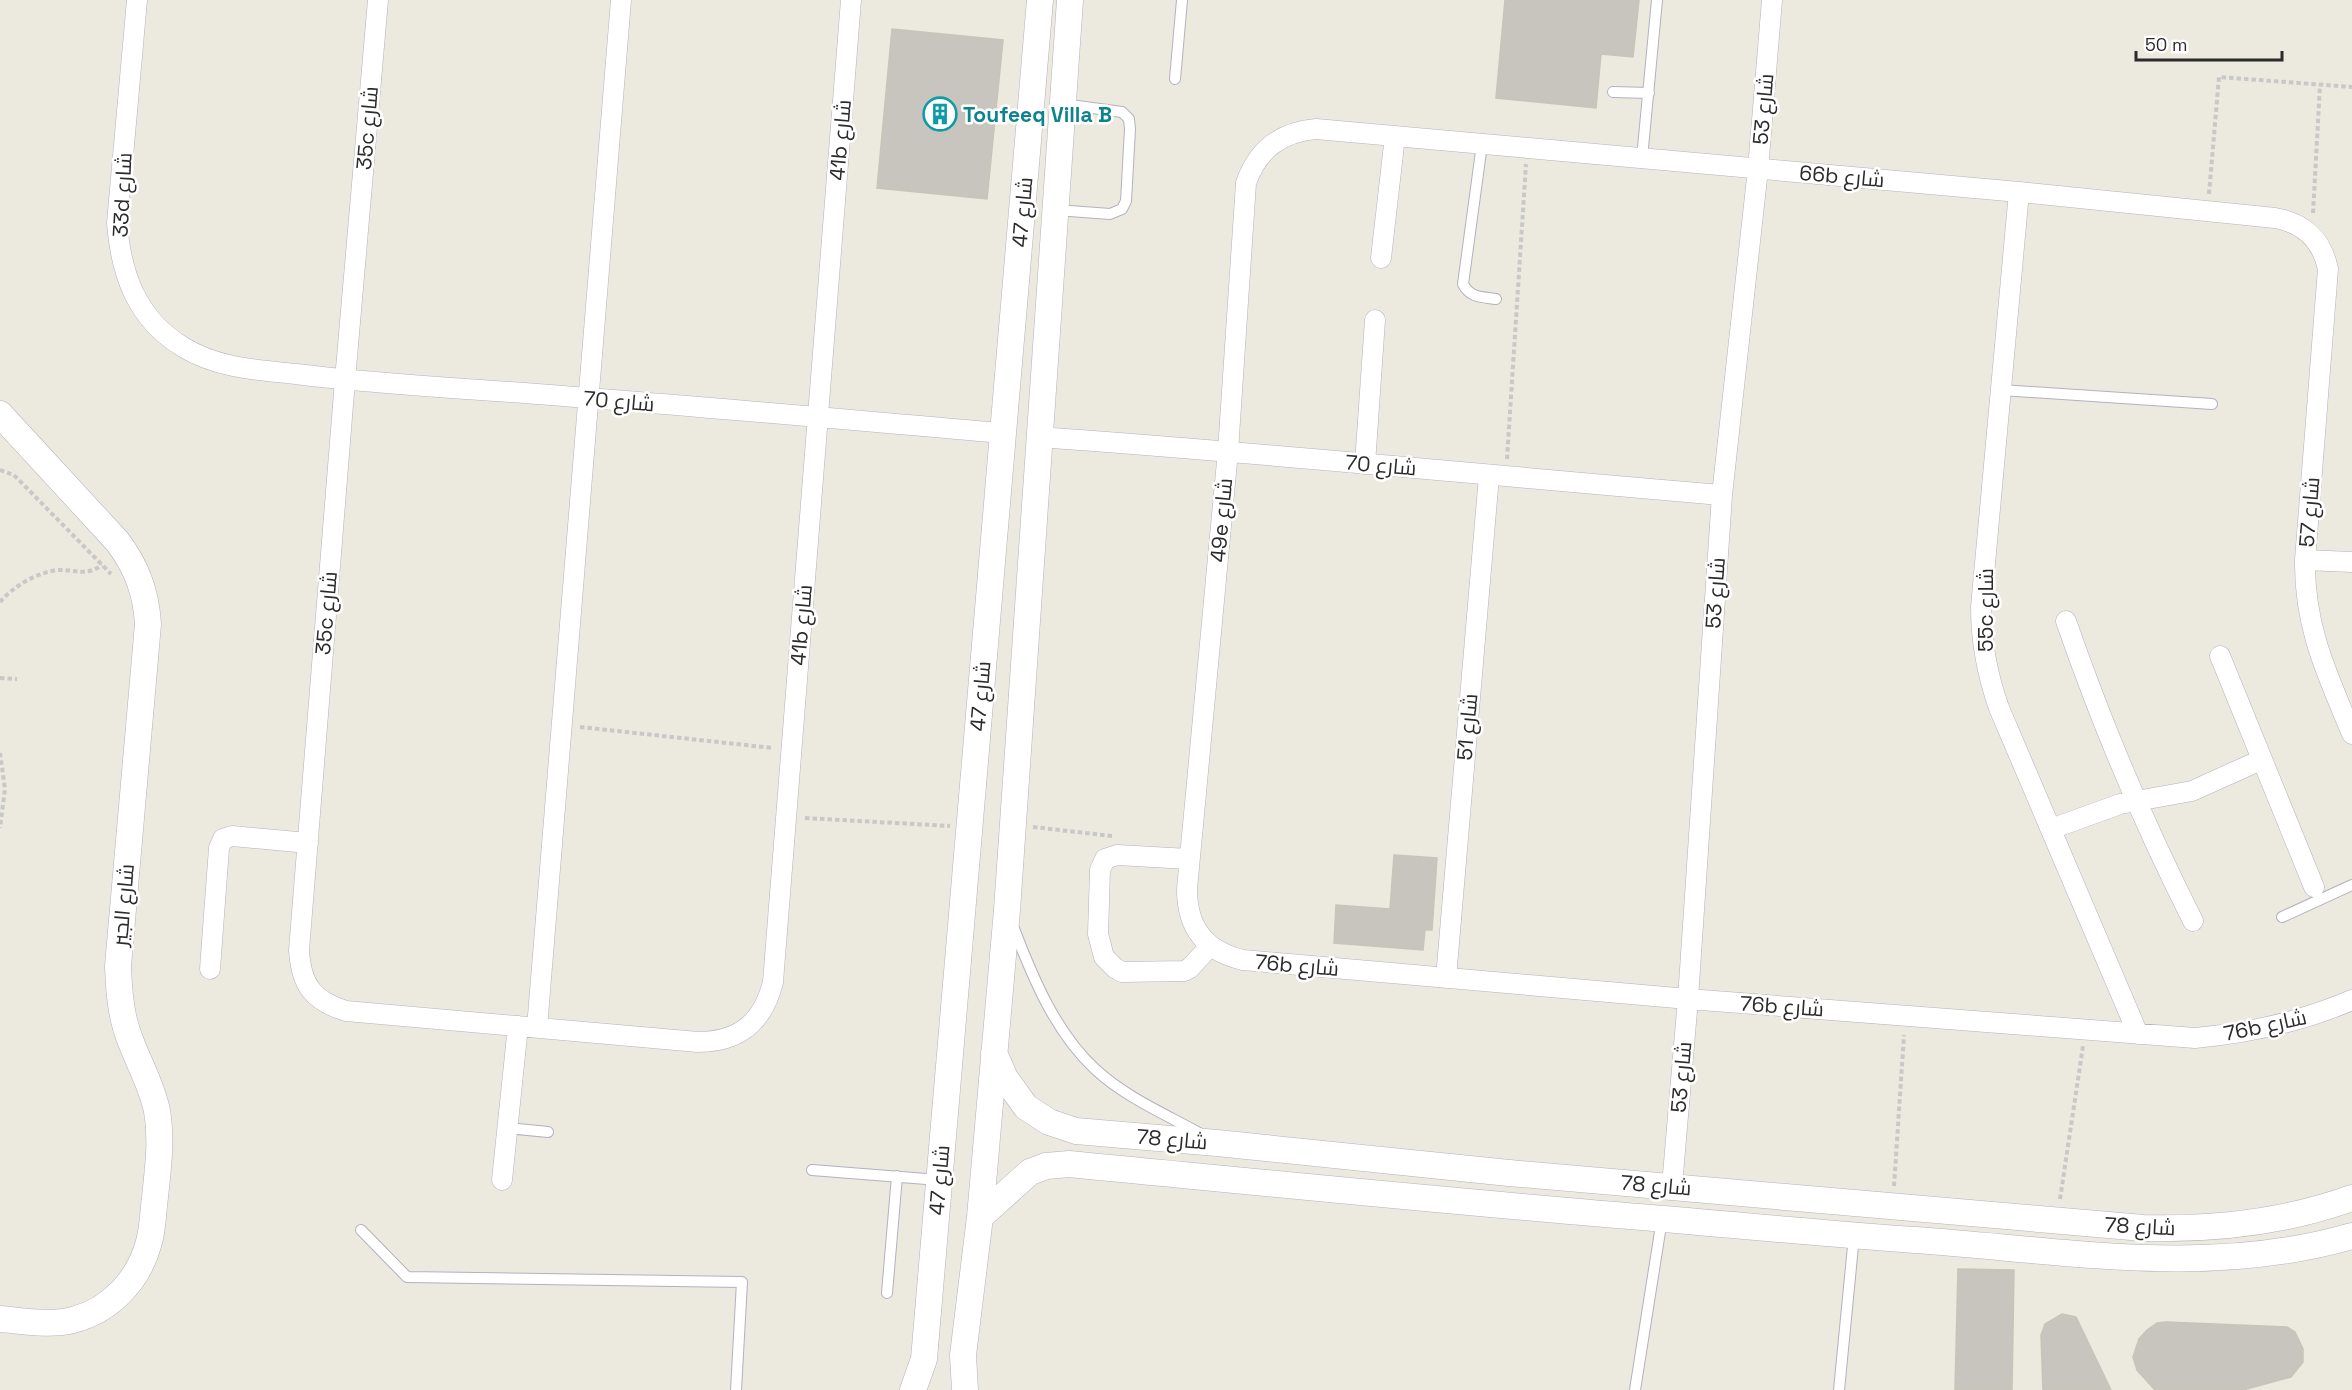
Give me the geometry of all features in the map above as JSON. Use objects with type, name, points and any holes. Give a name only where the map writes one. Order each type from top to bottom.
[{"type":"street","name":"33d شارع","points":[[137,0],[117,224],[119,252],[127,280],[141,307],[159,329],[182,347],[208,360],[237,367]]},
{"type":"street","name":"35c شارع","points":[[378,0],[299,950],[300,967],[306,983],[316,996],[330,1006],[346,1011],[527,1027]]},
{"type":"street","points":[[502,1180],[507,1128],[527,1027],[562,725],[621,0]]},
{"type":"street","name":"41b شارع","points":[[527,1027],[713,1042],[741,1032],[753,1022],[763,1010],[773,982],[851,0]]},
{"type":"street","name":"شارع 47","points":[[913,1390],[924,1359],[1040,0]]},
{"type":"street","name":"شارع 47","points":[[965,1390],[963,1355],[980,1217],[1007,910],[1070,0]]},
{"type":"street","name":"شارع 53","points":[[1672,1186],[1688,999],[1722,495],[1758,169],[1772,0]]},
{"type":"street","name":"66b شارع","points":[[1317,129],[2208,211],[2288,220],[2301,226],[2312,235]]},
{"type":"street","name":"49e شارع","points":[[1210,946],[1201,937],[1189,914],[1187,889],[1228,450],[1246,183],[1251,168],[1271,143],[1300,130],[1317,129]]},
{"type":"street","points":[[1381,258],[1395,136]]},
{"type":"street","name":"55c شارع","points":[[2019,192],[1981,607],[1983,648],[1992,688],[2138,1034]]},
{"type":"street","name":"شارع 57","points":[[2312,235],[2325,257],[2327,282],[2305,560],[2305,592],[2310,624],[2352,734]]},
{"type":"street","points":[[1365,464],[1375,320]]},
{"type":"street","name":"شارع 70","points":[[237,367],[345,380],[1002,433]]},
{"type":"street","name":"شارع الجير","points":[[0,1319],[49,1322],[72,1320],[94,1312],[114,1300],[143,1262],[150,1240],[160,1148],[153,1094],[125,1024],[118,986],[148,624],[143,588],[132,563],[117,541],[3,423]]},
{"type":"street","name":"شارع 70","points":[[1039,437],[1228,450],[1722,495]]},
{"type":"street","name":"شارع 51","points":[[1446,978],[1497,476]]},
{"type":"street","points":[[2305,560],[2352,562]]},
{"type":"street","points":[[2066,621],[2087,682],[2135,801],[2193,921]]},
{"type":"street","points":[[2220,656],[2314,887]]},
{"type":"street","points":[[2051,829],[2135,801],[2183,794],[2261,760]]},
{"type":"street","points":[[210,969],[219,848],[223,839],[232,836],[308,843]]},
{"type":"street","points":[[1189,859],[1117,855],[1105,859],[1100,870],[1098,942],[1100,950],[1109,963],[1122,972],[1184,971],[1190,968],[1210,946]]},
{"type":"street","name":"76b شارع","points":[[1210,946],[1220,953],[1243,960],[1688,999],[2195,1038],[2241,1033],[2298,1020],[2352,1000]]},
{"type":"street","name":"شارع 78","points":[[994,1053],[1005,1078],[1026,1107],[1049,1122],[1076,1131],[1509,1173],[2143,1228],[2205,1228],[2266,1220],[2352,1198]]},
{"type":"street","name":"شارع 78","points":[[980,1217],[1030,1172],[1046,1166],[1069,1164],[1506,1207],[2180,1260],[2264,1255],[2315,1246],[2352,1236]]},
{"type":"street","points":[[1717,1224],[1728,1217],[1740,1214],[1797,1214],[1804,1208],[1802,1197]]},
{"type":"street","points":[[1918,1240],[1915,1234],[1916,1227],[1921,1222],[1927,1221],[2029,1226],[2057,1220]]},
{"type":"lane","points":[[1175,79],[1182,0]]},
{"type":"lane","points":[[1642,158],[1657,0]]},
{"type":"lane","points":[[1612,92],[1649,93]]},
{"type":"lane","points":[[1055,210],[1114,214],[1122,209],[1126,201],[1131,129],[1129,119],[1118,111],[1063,104]]},
{"type":"lane","points":[[1482,144],[1463,284],[1475,297],[1496,299]]},
{"type":"lane","points":[[2001,390],[2212,405]]},
{"type":"lane","points":[[2282,917],[2352,885]]},
{"type":"lane","points":[[1007,910],[1044,998],[1059,1024],[1094,1069],[1121,1090],[1216,1143]]},
{"type":"lane","points":[[507,1128],[548,1132]]},
{"type":"lane","points":[[812,1170],[939,1180]]},
{"type":"lane","points":[[887,1293],[897,1176]]},
{"type":"lane","points":[[1635,1390],[1662,1219]]},
{"type":"lane","points":[[361,1230],[407,1277],[742,1282],[736,1390]]},
{"type":"lane","points":[[1839,1390],[1854,1236]]},
{"type":"path","points":[[2208,211],[2218,77],[2352,87]]},
{"type":"path","points":[[2312,235],[2320,85]]},
{"type":"path","points":[[1497,476],[1527,148]]},
{"type":"path","points":[[0,470],[14,475],[111,575]]},
{"type":"path","points":[[0,602],[12,590],[37,576],[59,570],[87,573],[102,565]]},
{"type":"path","points":[[0,678],[17,679]]},
{"type":"path","points":[[562,725],[791,750]]},
{"type":"path","points":[[0,753],[5,789],[0,828]]},
{"type":"path","points":[[786,816],[969,827]]},
{"type":"path","points":[[1013,824],[1119,836]]},
{"type":"path","points":[[1892,1205],[1905,1016]]},
{"type":"path","points":[[2057,1220],[2085,1031]]},
{"type":"building","points":[[1505,0],[1639,0],[1633,57],[1601,54],[1596,108],[1496,98]]},
{"type":"building","name":"Toufeeq Villa B","points":[[892,29],[1003,40],[987,199],[877,188]]},
{"type":"building","points":[[1394,855],[1437,858],[1432,930],[1425,930],[1423,950],[1334,943],[1336,905],[1390,909]]},
{"type":"building","points":[[1958,1269],[2014,1270],[2012,1390],[1955,1390]]},
{"type":"building","points":[[2062,1314],[2076,1317],[2111,1390],[2043,1390],[2041,1335],[2045,1324]]},
{"type":"building","points":[[2157,1323],[2287,1327],[2295,1332],[2303,1349],[2303,1362],[2291,1377],[2243,1390],[2155,1390],[2137,1370],[2133,1357],[2139,1339],[2147,1330]]},
{"type":"place","name":"Toufeeq Villa B","points":[[940,114]]}]
